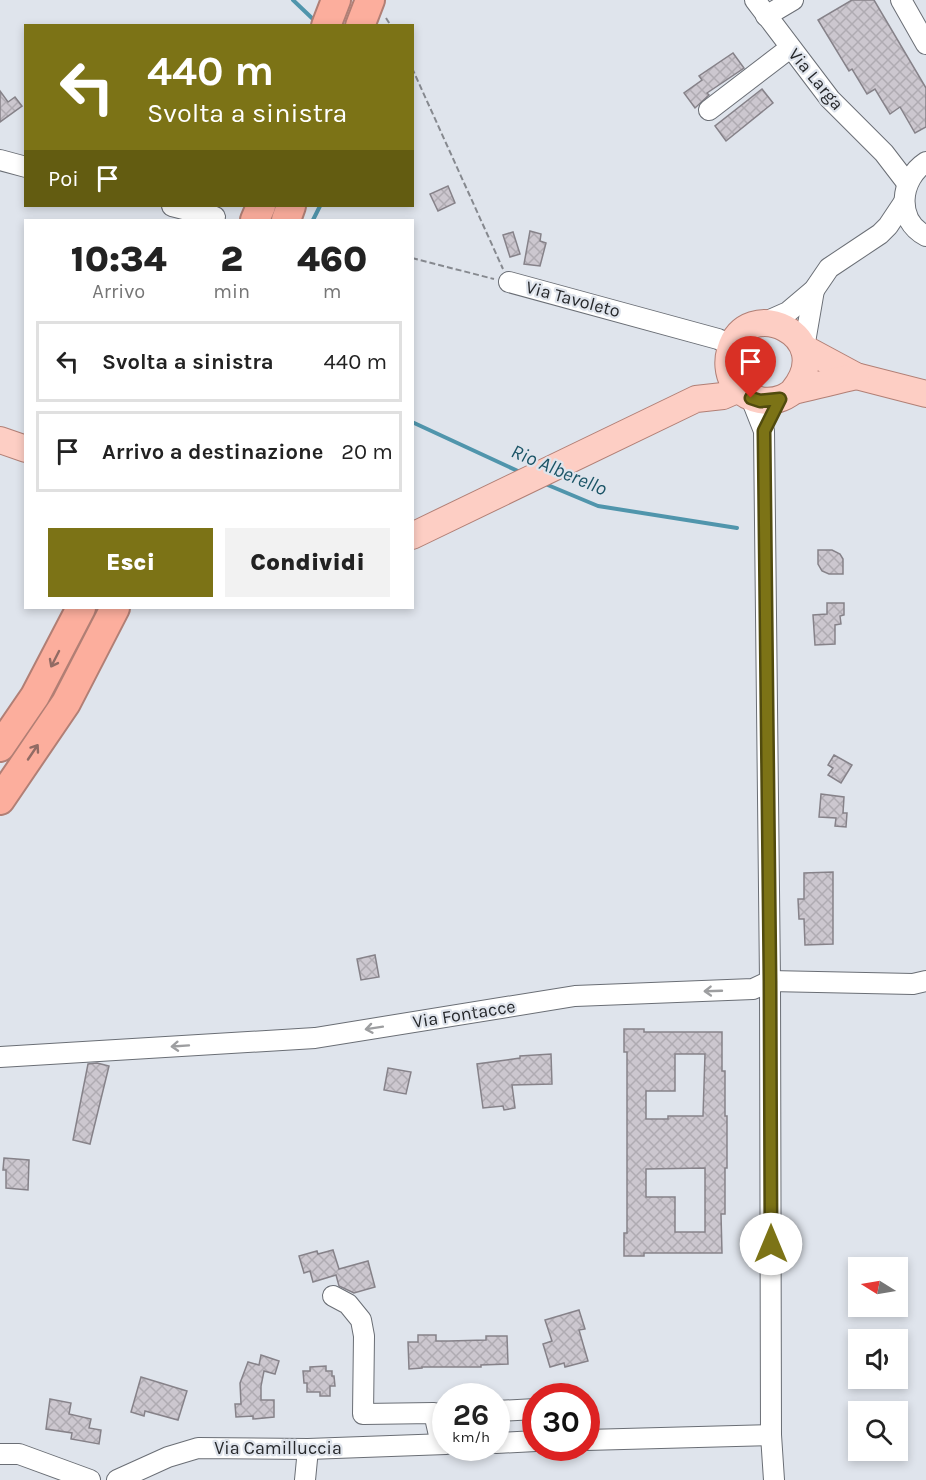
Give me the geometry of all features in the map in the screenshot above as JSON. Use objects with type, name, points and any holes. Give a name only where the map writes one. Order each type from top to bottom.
[{"type":"highway","points":[[361,24],[370,0]]},
{"type":"highway","points":[[0,747],[36,696],[80,609]]},
{"type":"highway","points":[[0,800],[66,702],[114,609]]},
{"type":"main road","points":[[696,399],[730,353],[739,334],[750,326],[763,323],[777,324],[789,330],[804,348],[805,371],[801,382],[787,395]]},
{"type":"main road","points":[[804,348],[856,376],[926,394]]},
{"type":"main road","points":[[730,353],[732,380],[745,393],[760,401],[856,376]]},
{"type":"main road","points":[[414,535],[696,399],[745,393]]},
{"type":"main road","points":[[0,440],[24,448]]},
{"type":"street","name":"Via Larga","points":[[754,0],[830,99],[884,153],[905,192],[906,212],[912,224],[924,235]]},
{"type":"street","points":[[766,16],[793,0]]},
{"type":"street","points":[[901,0],[926,44]]},
{"type":"street","points":[[709,110],[790,48]]},
{"type":"street","points":[[884,153],[925,162]]},
{"type":"street","points":[[0,160],[24,166]]},
{"type":"street","points":[[763,323],[788,312],[814,290],[829,268],[880,234],[888,226],[914,171],[925,162]]},
{"type":"street","points":[[176,207],[215,217]]},
{"type":"street","points":[[880,234],[899,230],[924,235]]},
{"type":"street","name":"Via Tavoleto","points":[[509,282],[718,339],[730,353]]},
{"type":"street","points":[[804,348],[814,290]]},
{"type":"street","points":[[745,393],[764,431],[770,981],[771,1435],[774,1480]]},
{"type":"street","points":[[764,431],[787,395]]},
{"type":"street","name":"Via Fontacce","points":[[0,1058],[315,1038],[575,996],[753,989],[770,981],[913,984],[926,981]]},
{"type":"street","points":[[333,1296],[348,1304],[361,1320],[364,1335],[363,1414],[432,1413]]},
{"type":"street","points":[[600,1440],[771,1435]]},
{"type":"street","name":"Via Camilluccia","points":[[117,1480],[168,1457],[198,1448],[308,1449],[432,1444]]},
{"type":"street","points":[[305,1480],[308,1449]]},
{"type":"street","points":[[0,1454],[19,1454],[90,1480]]},
{"type":"path","points":[[414,72],[509,282]]},
{"type":"path","name":"Via Tavoleto","points":[[414,258],[509,282]]},
{"type":"building","points":[[852,0],[874,0],[926,88],[926,127],[915,133],[900,107],[890,114],[875,89],[867,94],[852,69],[849,71],[818,20]]},
{"type":"building","points":[[733,53],[744,68],[707,93],[709,95],[695,108],[684,93],[702,80],[699,76]]},
{"type":"building","points":[[762,89],[773,103],[726,141],[715,126]]},
{"type":"building","points":[[0,91],[8,102],[15,97],[22,106],[0,122]]},
{"type":"building","points":[[448,186],[455,203],[438,211],[430,194]]},
{"type":"building","points":[[530,231],[541,234],[540,241],[546,243],[540,266],[524,264]]},
{"type":"building","points":[[513,232],[520,254],[510,257],[503,235]]},
{"type":"building","points":[[818,550],[832,550],[840,554],[843,559],[843,574],[829,574],[822,571],[818,564]]},
{"type":"building","points":[[827,603],[844,603],[844,615],[840,616],[841,624],[835,625],[835,644],[815,645],[813,615],[827,614]]},
{"type":"building","points":[[834,755],[852,765],[841,783],[828,775],[833,768],[828,765]]},
{"type":"building","points":[[821,794],[844,797],[843,813],[847,813],[846,827],[835,826],[836,818],[819,817]]},
{"type":"building","points":[[833,872],[833,944],[805,945],[804,919],[799,919],[798,899],[804,899],[804,873]]},
{"type":"building","points":[[375,955],[379,977],[361,980],[357,959]]},
{"type":"building","points":[[624,1029],[644,1029],[644,1032],[722,1032],[722,1071],[725,1071],[725,1116],[727,1116],[727,1168],[725,1168],[725,1214],[721,1214],[722,1253],[644,1253],[644,1256],[624,1256],[624,1233],[627,1233],[627,1052],[624,1052]],"holes":[[[675,1054],[705,1054],[703,1116],[668,1116],[668,1119],[646,1119],[646,1091],[675,1091]],[[705,1168],[705,1232],[675,1232],[675,1197],[646,1197],[646,1169]]]},
{"type":"building","points":[[551,1054],[552,1084],[512,1085],[515,1108],[504,1110],[503,1106],[483,1108],[477,1064],[520,1058],[520,1056]]},
{"type":"building","points":[[97,1063],[109,1066],[90,1144],[73,1140],[88,1064]]},
{"type":"building","points":[[388,1068],[411,1072],[406,1094],[384,1090]]},
{"type":"building","points":[[4,1158],[29,1160],[28,1190],[6,1188]]},
{"type":"building","points":[[333,1250],[339,1269],[368,1261],[375,1287],[354,1293],[339,1286],[336,1275],[313,1282],[310,1271],[304,1273],[299,1256]]},
{"type":"building","points":[[579,1310],[585,1329],[579,1330],[588,1361],[565,1367],[564,1363],[550,1367],[543,1344],[552,1341],[545,1320]]},
{"type":"building","points":[[418,1335],[436,1335],[436,1341],[486,1340],[486,1336],[507,1336],[508,1364],[409,1369],[408,1342],[418,1342]]},
{"type":"building","points":[[261,1355],[279,1361],[275,1374],[264,1371],[261,1386],[261,1400],[274,1400],[274,1417],[253,1419],[253,1416],[236,1417],[235,1404],[241,1404],[240,1383],[248,1362],[259,1365]]},
{"type":"building","points":[[326,1366],[326,1371],[332,1371],[332,1376],[334,1376],[335,1386],[330,1386],[330,1396],[320,1396],[320,1392],[307,1392],[303,1371],[310,1371],[310,1367]]},
{"type":"building","points":[[141,1377],[187,1391],[178,1420],[145,1411],[144,1416],[131,1412]]},
{"type":"building","points":[[50,1399],[71,1403],[69,1414],[91,1419],[89,1428],[101,1430],[99,1444],[71,1439],[72,1433],[46,1429]]},
{"type":"waterway","name":"Rio Alberello","points":[[293,0],[315,21]]},
{"type":"waterway","name":"Rio Alberello","points":[[314,219],[320,207]]},
{"type":"waterway","name":"Rio Alberello","points":[[414,423],[520,472]]},
{"type":"waterway","name":"Rio Alberello","points":[[543,483],[598,506],[737,528]]},
{"type":"route","points":[[751,398],[760,401],[780,399],[764,431],[771,1244]]}]
